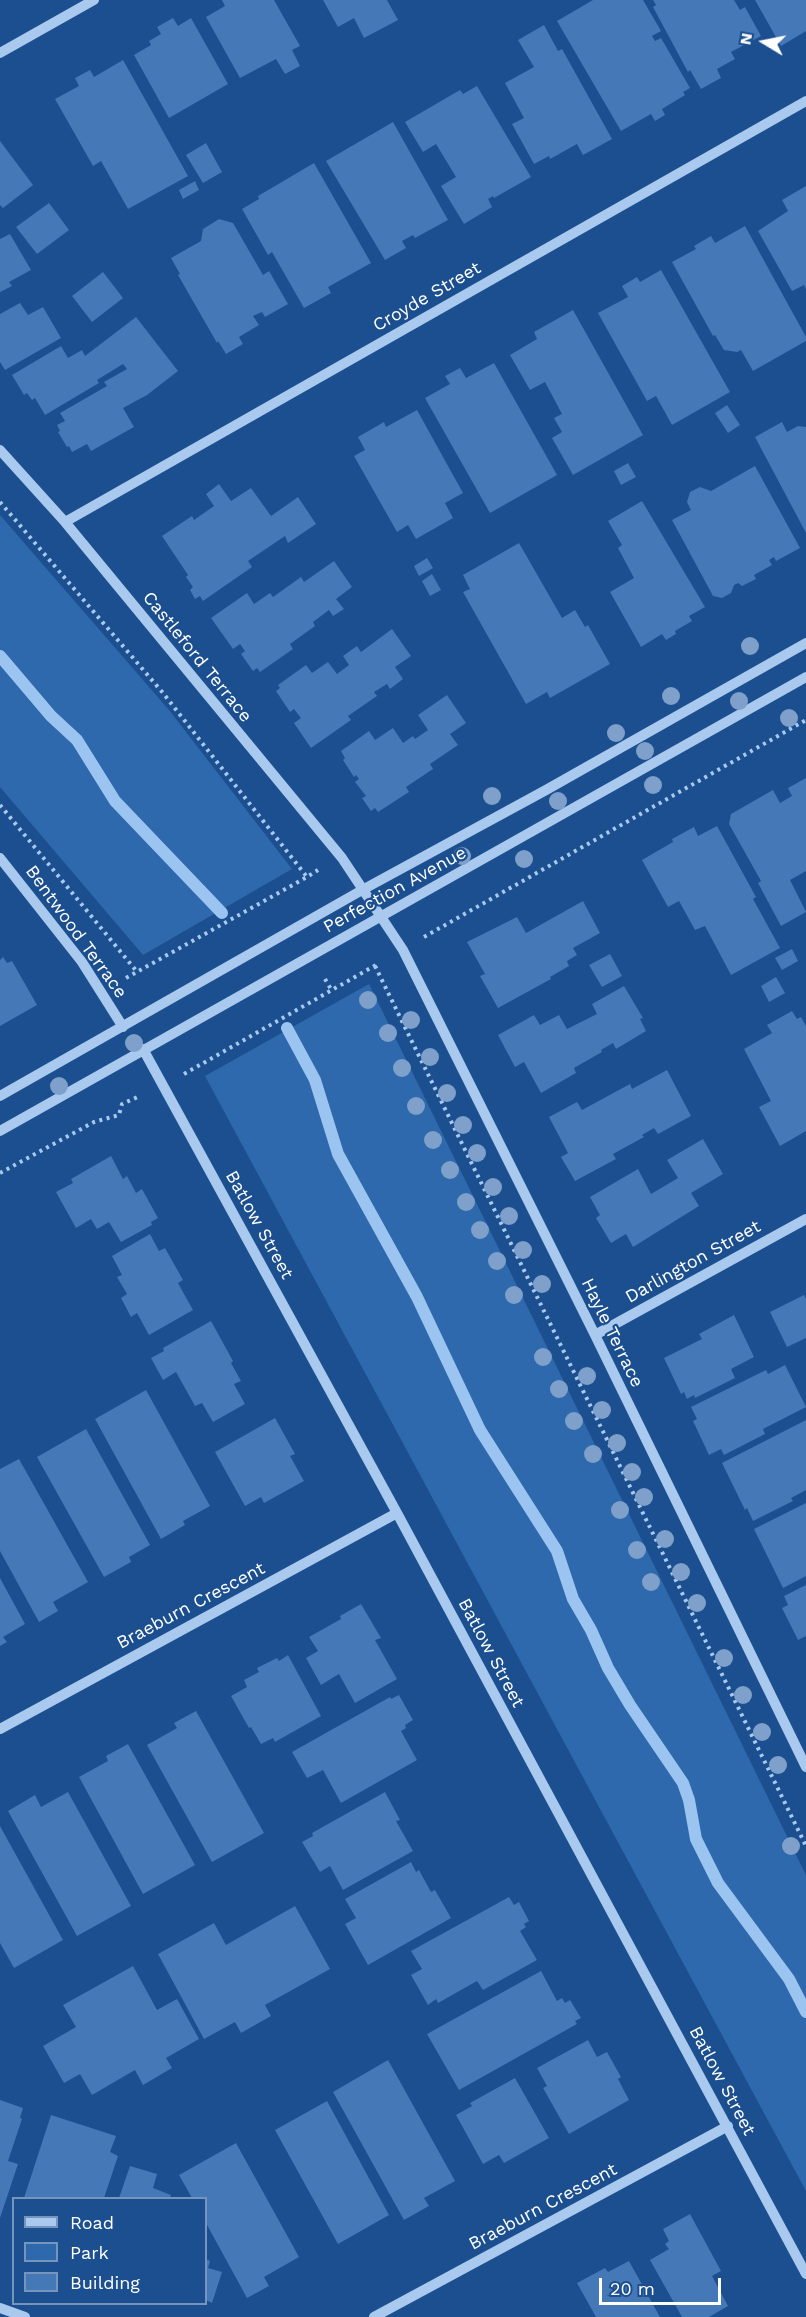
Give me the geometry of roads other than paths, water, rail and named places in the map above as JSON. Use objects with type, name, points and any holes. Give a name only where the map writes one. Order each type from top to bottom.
[{"type":"street","points":[[0,53],[94,0]]},
{"type":"street","name":"Croyde Street","points":[[65,522],[806,101]]},
{"type":"street","name":"Castleford Terrace","points":[[0,450],[65,522],[342,858],[382,917]]},
{"type":"street","name":"Perfection Avenue","points":[[0,1096],[363,889],[546,790],[806,643]]},
{"type":"street","name":"Perfection Avenue","points":[[0,1131],[806,677]]},
{"type":"street","name":"Bentwood Terrace","points":[[0,858],[82,962],[123,1027]]},
{"type":"street","name":"Hayle Terrace","points":[[382,917],[403,950],[596,1335],[806,1767]]},
{"type":"street","name":"Batlow Street","points":[[143,1049],[397,1513],[806,2274]]},
{"type":"street","name":"Darlington Street","points":[[596,1335],[806,1219]]},
{"type":"street","name":"Braeburn Crescent","points":[[0,1729],[397,1513]]},
{"type":"street","name":"Braeburn Crescent","points":[[374,2317],[728,2126]]},
{"type":"street","points":[[0,2308],[26,2317]]},
{"type":"waterway","points":[[0,656],[51,716],[77,740],[115,801],[222,913]]},
{"type":"waterway","points":[[287,1028],[315,1080],[338,1154],[417,1297],[480,1430],[557,1551],[573,1599],[591,1630],[608,1668],[683,1783],[689,1800],[696,1839],[718,1883],[789,1979],[806,2012]]}]
